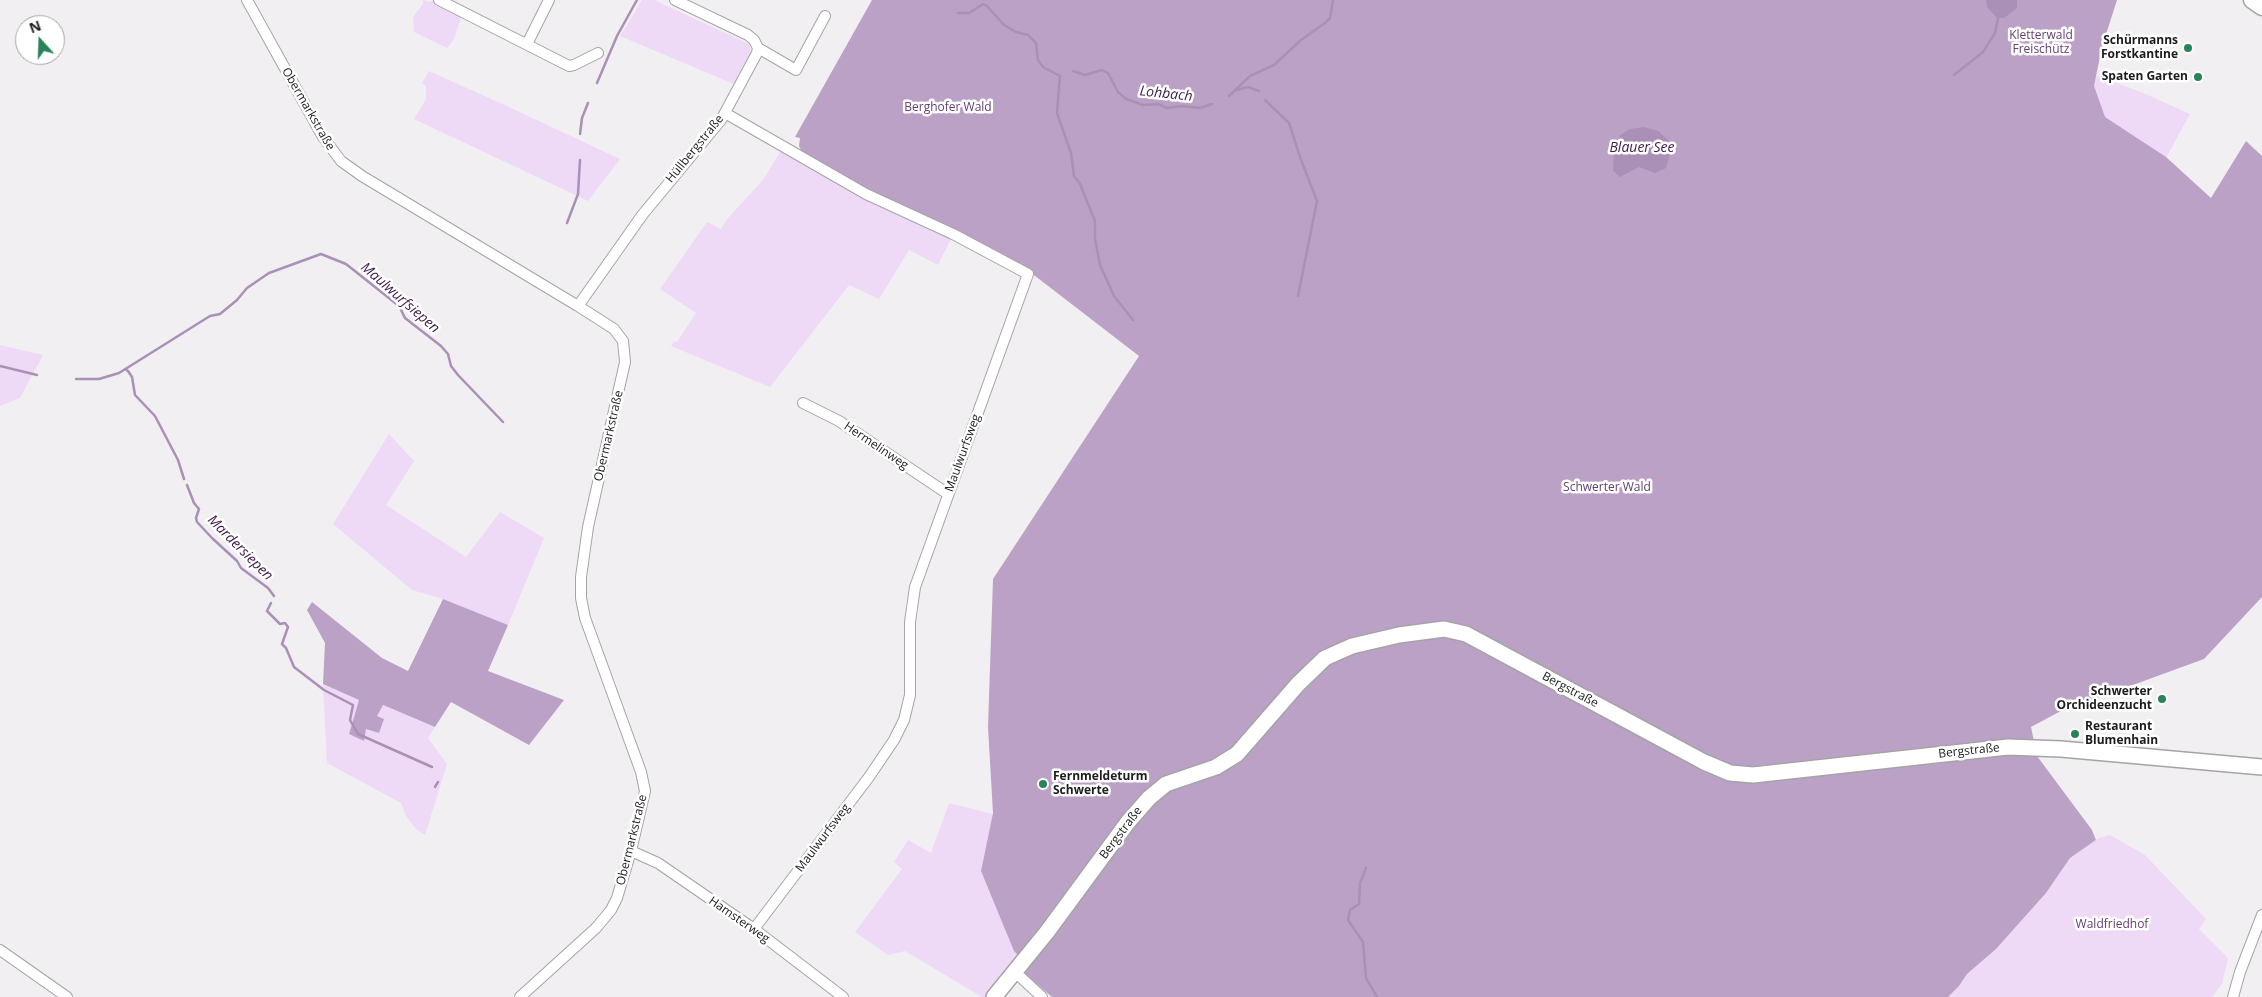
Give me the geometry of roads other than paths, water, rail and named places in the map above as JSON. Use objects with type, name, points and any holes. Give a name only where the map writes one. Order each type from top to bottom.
[{"type":"main road","points":[[2252,0],[2262,7]]},
{"type":"main road","name":"Bergstraße","points":[[994,997],[1016,972],[1140,808],[1158,789],[1176,779],[1216,767],[1237,754],[1298,684],[1325,658],[1352,646],[1407,634],[1444,629],[1466,634],[1704,762],[1730,773],[1761,774],[2008,747],[2060,749],[2262,767]]},
{"type":"street","name":"Obermarkstraße","points":[[247,0],[323,137],[341,161],[370,181],[578,306],[618,332],[623,341],[626,354],[614,419],[588,527],[580,577],[581,598],[585,618],[645,785],[631,851],[618,898],[611,910],[596,928],[520,997]]},
{"type":"street","points":[[528,44],[549,0]]},
{"type":"street","points":[[675,0],[748,35],[754,40],[758,48],[796,70],[825,16]]},
{"type":"street","points":[[442,2],[569,66],[574,66],[598,53]]},
{"type":"street","name":"Hüllbergstraße","points":[[578,306],[643,214],[725,113],[758,48]]},
{"type":"street","name":"Maulwurfsweg","points":[[725,113],[866,194],[953,234],[1028,274],[922,561],[913,593],[910,622],[911,682],[909,704],[904,720],[894,740],[869,777],[754,929]]},
{"type":"street","name":"Hermelinweg","points":[[803,403],[839,421],[948,494]]},
{"type":"street","name":"Hamsterweg","points":[[631,851],[658,863],[754,929],[843,997]]},
{"type":"street","points":[[2233,997],[2242,966],[2262,915]]},
{"type":"street","points":[[0,950],[66,997]]},
{"type":"street","points":[[1016,972],[1042,997]]},
{"type":"water","points":[[1986,0],[2017,0],[2017,8],[2004,18],[1997,18],[1987,7]]},
{"type":"water","name":"Blauer See","points":[[1644,127],[1658,131],[1668,140],[1670,154],[1666,168],[1655,173],[1639,167],[1620,177],[1613,171],[1614,154],[1620,135],[1630,129]]},
{"type":"waterway","points":[[597,83],[617,36],[637,0]]},
{"type":"waterway","name":"Lohbach","points":[[1229,96],[1250,76],[1274,65],[1301,40],[1325,23],[1330,18],[1333,0]]},
{"type":"waterway","points":[[958,13],[969,13],[983,4],[987,6],[1004,25],[1016,32],[1028,35],[1036,43],[1038,60],[1043,67],[1060,76],[1057,113],[1071,153],[1074,176],[1080,184],[1095,221],[1095,239],[1100,265],[1114,296],[1133,320]]},
{"type":"waterway","points":[[1954,75],[1983,52],[1995,33],[1998,18]]},
{"type":"waterway","name":"Lohbach","points":[[1073,71],[1085,75],[1102,70],[1108,73],[1118,92],[1126,99],[1143,105],[1158,104],[1167,108],[1182,106],[1200,108],[1212,104]]},
{"type":"waterway","points":[[1237,90],[1248,87],[1259,91]]},
{"type":"waterway","points":[[1265,100],[1289,123],[1317,201],[1298,296]]},
{"type":"waterway","points":[[580,134],[582,118],[588,103]]},
{"type":"waterway","points":[[567,223],[578,194],[580,160]]},
{"type":"waterway","name":"Maulwurfsiepen","points":[[76,379],[99,379],[119,373],[210,316],[220,314],[237,300],[247,288],[269,273],[321,254],[346,264],[399,306],[405,318],[441,346],[448,354],[451,366],[458,375],[503,422]]},
{"type":"waterway","name":"Maulwurfsiepen","points":[[0,366],[37,375]]},
{"type":"waterway","name":"Mardersiepen","points":[[125,369],[132,377],[135,395],[155,416],[178,460],[184,479]]},
{"type":"waterway","name":"Mardersiepen","points":[[187,485],[194,503],[199,509],[196,518],[197,522],[237,561],[241,568],[268,588],[274,596]]},
{"type":"waterway","name":"Mardersiepen","points":[[271,603],[267,611],[280,624],[285,623],[288,627],[282,644],[286,648],[294,667],[324,690],[353,705],[350,720],[358,734],[432,767]]},
{"type":"waterway","name":"Mardersiepen","points":[[435,787],[438,782]]},
{"type":"waterway","points":[[1366,868],[1360,883],[1359,904],[1350,910],[1348,920],[1363,942],[1366,978],[1377,997]]},
{"type":"place","name":"Schürmanns Forstkantine","points":[[2188,48]]},
{"type":"place","name":"Spaten Garten","points":[[2198,77]]},
{"type":"place","name":"Schwerter Orchideenzucht","points":[[2162,699]]},
{"type":"place","name":"Restaurant Blumenhain","points":[[2075,734]]},
{"type":"place","name":"Fernmeldeturm Schwerte","points":[[1043,784]]},
{"type":"park label","name":"Kletterwald Freischütz","points":[[2041,43]]},
{"type":"park label","name":"Berghofer Wald","points":[[948,108]]},
{"type":"park label","name":"Schwerter Wald","points":[[1607,488]]},
{"type":"park label","name":"Waldfriedhof","points":[[2112,925]]}]
